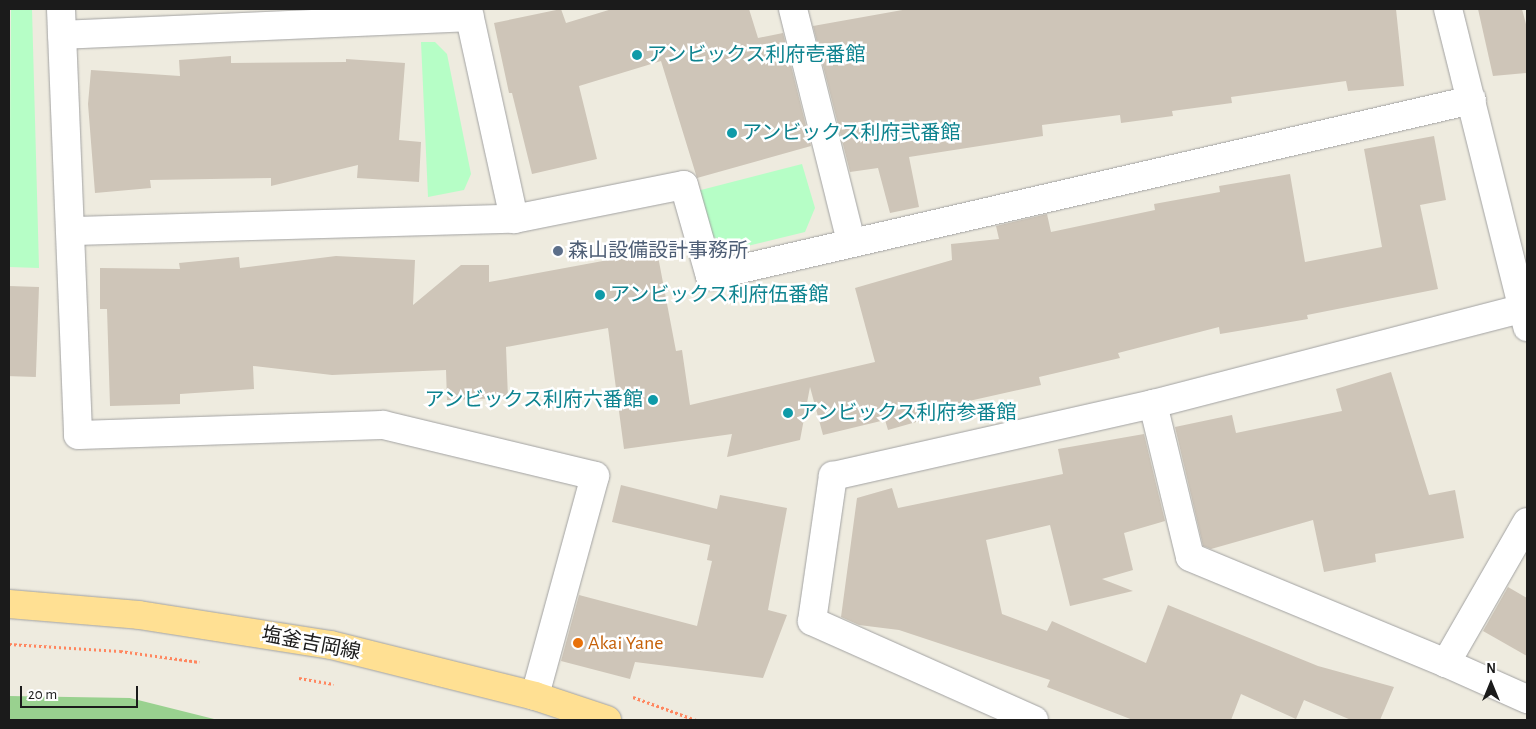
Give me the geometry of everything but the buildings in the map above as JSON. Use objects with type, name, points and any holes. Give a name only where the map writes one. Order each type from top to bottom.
[{"type":"main road","name":"塩釜吉岡線","points":[[9,604],[139,615],[331,645],[535,696],[607,720]]},
{"type":"street","points":[[792,9],[851,241]]},
{"type":"street","points":[[1034,720],[812,621],[833,476],[1152,404],[1526,314],[1448,9]]},
{"type":"street","points":[[514,219],[469,13],[62,22],[78,435],[382,425],[595,476],[535,696]]},
{"type":"street","points":[[71,231],[514,219],[684,186],[710,276],[851,241],[1472,100]]},
{"type":"street","points":[[1152,404],[1190,556],[1527,699]]},
{"type":"street","points":[[1446,663],[1527,522]]},
{"type":"path","points":[[9,644],[120,651],[206,663]]},
{"type":"path","points":[[294,677],[343,685]]},
{"type":"green space","points":[[11,9],[32,9],[39,268],[9,267]]},
{"type":"green space","points":[[421,42],[435,42],[447,54],[471,174],[464,190],[428,197]]},
{"type":"green space","points":[[802,164],[815,208],[805,232],[735,249],[707,233],[697,191]]},
{"type":"green space","points":[[9,696],[130,698],[218,720],[9,720]]},
{"type":"place","name":"アンビックス利府壱番館","points":[[637,55]]},
{"type":"place","name":"アンビックス利府弐番館","points":[[732,133]]},
{"type":"place","name":"森山設備設計事務所","points":[[558,251]]},
{"type":"place","name":"アンビックス利府伍番館","points":[[600,295]]},
{"type":"place","name":"アンビックス利府六番館","points":[[653,400]]},
{"type":"place","name":"アンビックス利府参番館","points":[[788,413]]},
{"type":"place","name":"Akai Yane","points":[[578,643]]}]
